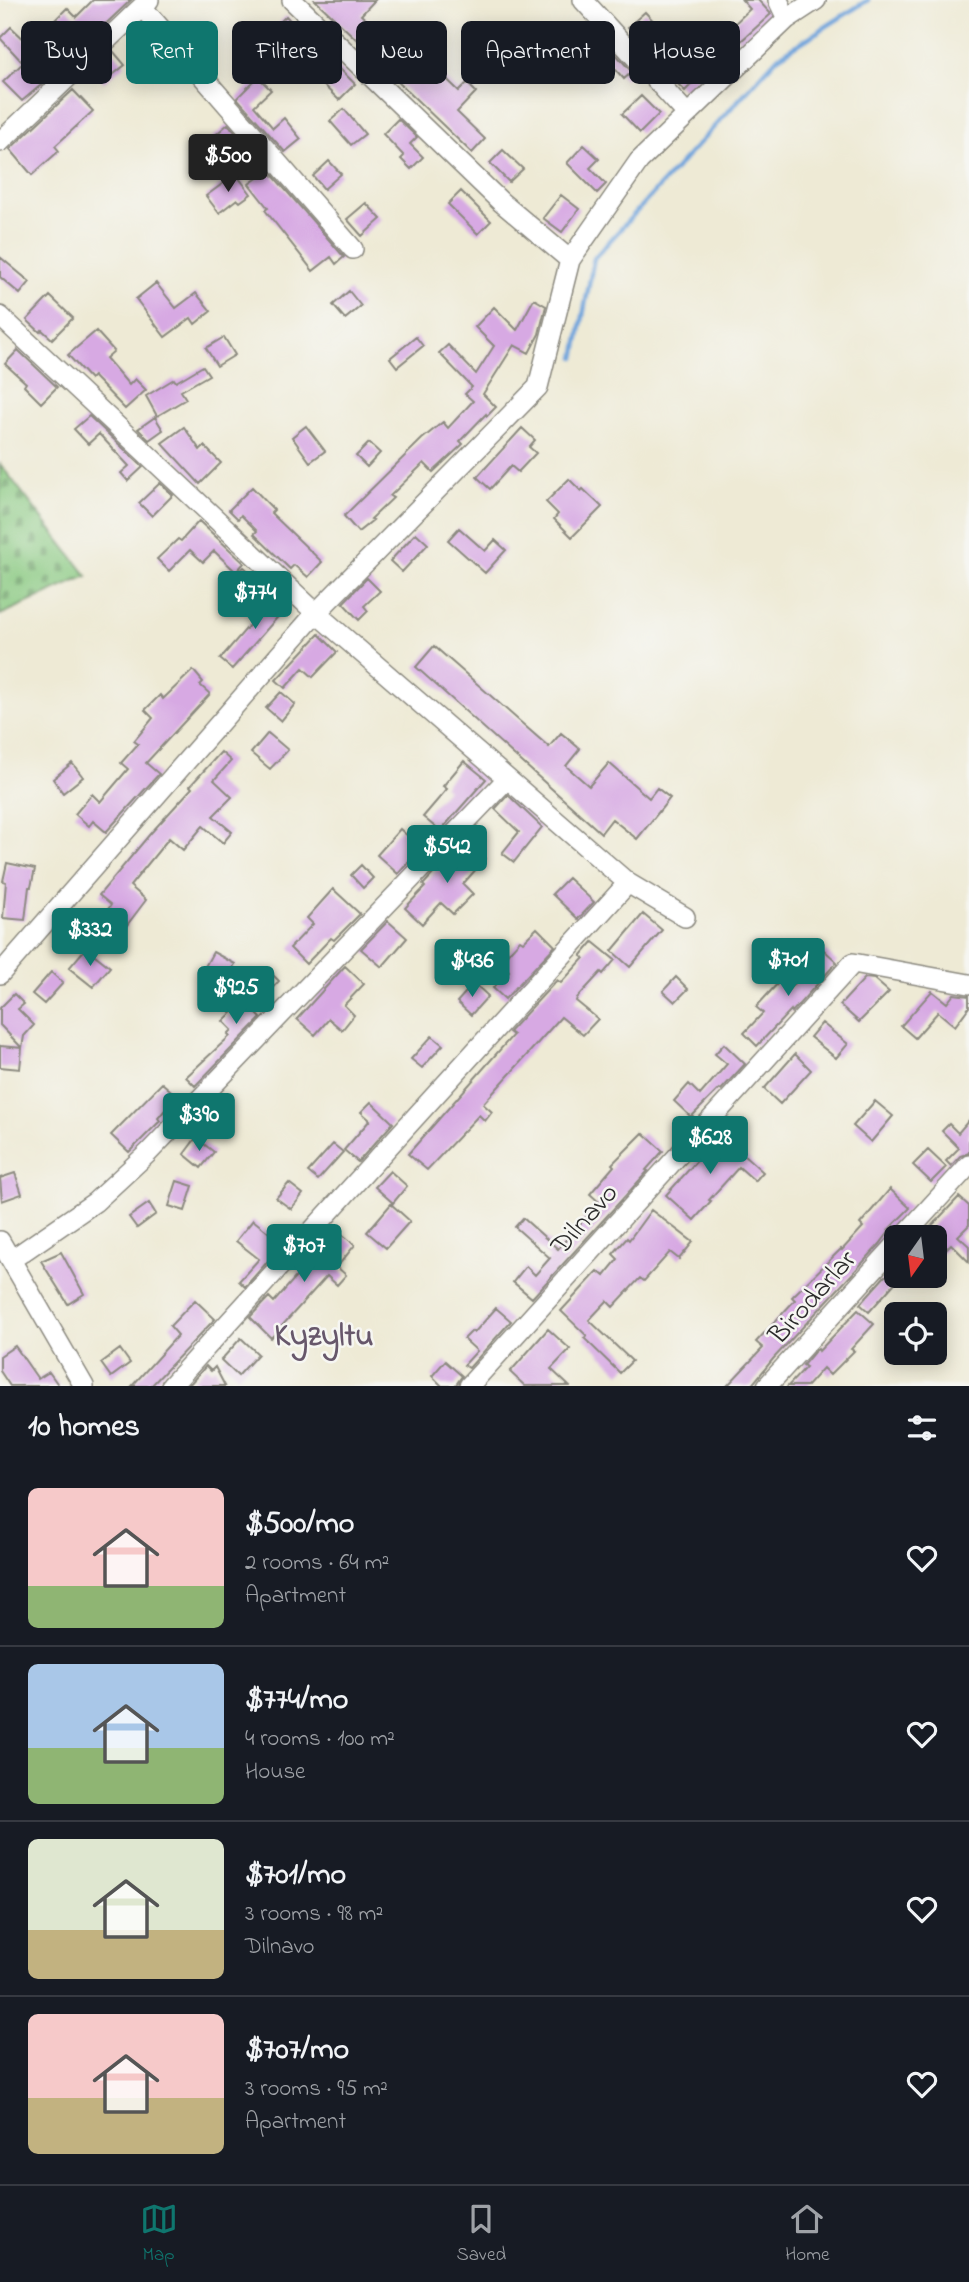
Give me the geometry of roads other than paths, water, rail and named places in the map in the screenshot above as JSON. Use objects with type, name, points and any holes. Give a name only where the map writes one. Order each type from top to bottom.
[{"type":"street","points":[[292,0],[501,202],[570,260]]},
{"type":"street","points":[[583,0],[687,114]]},
{"type":"street","points":[[778,0],[787,19]]},
{"type":"street","points":[[0,974],[316,613],[538,387],[570,260],[639,161],[787,19],[816,0]]},
{"type":"street","points":[[0,142],[146,3],[353,249]]},
{"type":"street","points":[[0,316],[316,613],[628,883],[685,916]]},
{"type":"street","points":[[11,1260],[95,1202],[148,1153],[507,779]]},
{"type":"street","points":[[171,1386],[628,883]]},
{"type":"street","name":"Dilnavo","points":[[469,1386],[853,963],[969,984]]},
{"type":"street","points":[[914,1225],[969,1165]]},
{"type":"street","points":[[0,1241],[83,1386]]},
{"type":"street","name":"Birodarlar","points":[[767,1386],[884,1258]]},
{"type":"waterway","points":[[575,358],[594,258],[778,57],[868,0]]},
{"type":"district","name":"Kyzyltu","points":[[324,1334]]}]
